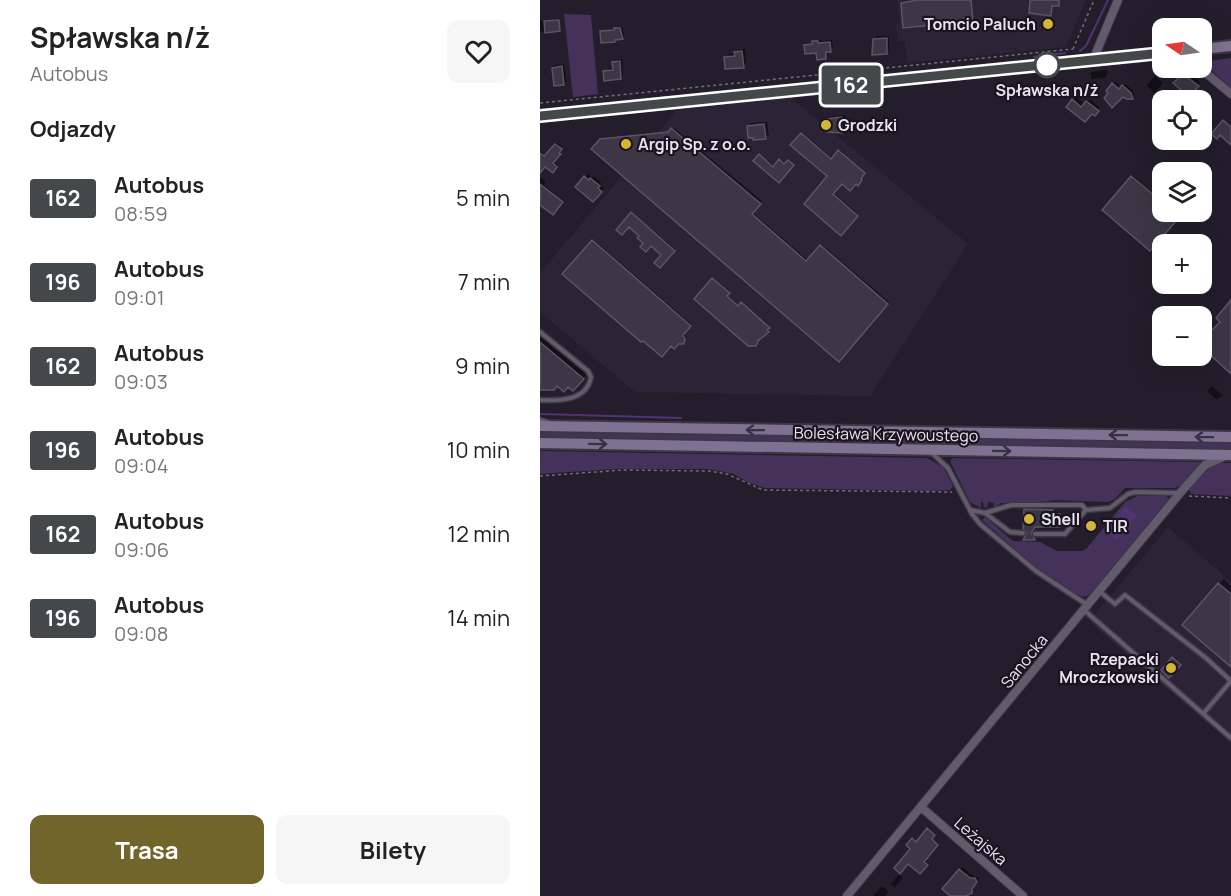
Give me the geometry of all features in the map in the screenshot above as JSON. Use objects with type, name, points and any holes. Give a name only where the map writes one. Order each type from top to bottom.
[{"type":"main road","points":[[1212,48],[1231,46]]},
{"type":"main road","points":[[540,116],[1152,54]]},
{"type":"main road","name":"Bolesława Krzywoustego","points":[[540,426],[1231,437]]},
{"type":"main road","name":"Bolesława Krzywoustego","points":[[540,443],[1231,455]]},
{"type":"street","points":[[1093,60],[1118,0]]},
{"type":"street","points":[[1212,78],[1231,94]]},
{"type":"street","name":"Sanocka","points":[[847,896],[1180,493],[1207,463],[1231,455]]},
{"type":"street","name":"Leżajska","points":[[921,807],[1023,896]]},
{"type":"lane","points":[[540,332],[588,371],[591,377],[588,386],[572,399],[540,400]]},
{"type":"lane","points":[[540,420],[559,427]]},
{"type":"lane","points":[[922,450],[936,456],[947,466],[980,524],[1036,571],[1085,607],[1231,738]]},
{"type":"lane","points":[[1035,534],[1065,534],[1086,510],[1110,508],[1128,494],[1136,492],[1180,493]]},
{"type":"lane","points":[[985,513],[1011,505],[1079,504],[1086,507],[1086,510]]},
{"type":"lane","points":[[970,510],[985,513],[1010,532],[1023,533]]},
{"type":"lane","points":[[1099,590],[1115,604],[1125,595],[1231,681],[1203,714]]},
{"type":"path","points":[[1072,63],[1073,49],[1094,0]]},
{"type":"path","points":[[540,103],[1073,49]]},
{"type":"path","points":[[540,476],[623,470],[709,471],[727,474],[763,490],[949,492]]},
{"type":"path","points":[[1180,493],[1188,496],[1231,498]]},
{"type":"shaded area","points":[[897,0],[1086,0],[1066,47],[907,63],[905,41],[898,41],[896,24],[900,23]]},
{"type":"shaded area","points":[[564,14],[591,15],[598,94],[573,97]]},
{"type":"shaded area","points":[[1231,58],[1231,88],[1212,71],[1212,61]]},
{"type":"shaded area","points":[[790,97],[968,244],[870,396],[635,392],[540,312],[540,273],[679,108]]},
{"type":"shaded area","points":[[540,431],[1231,442],[1231,450],[540,439]]},
{"type":"shaded area","points":[[540,451],[927,458],[943,467],[953,486],[950,490],[931,491],[765,488],[749,483],[734,474],[709,469],[614,469],[540,474]]},
{"type":"shaded area","points":[[953,458],[1201,463],[1183,484],[1175,488],[1125,488],[1115,499],[1108,502],[1055,500],[1001,503],[994,508],[994,503],[988,502],[987,508],[981,502],[981,508],[970,502],[950,461]]},
{"type":"shaded area","points":[[1218,463],[1231,463],[1231,496],[1191,494],[1189,489],[1198,478]]},
{"type":"shaded area","points":[[1137,496],[1167,496],[1169,499],[1093,593],[1085,597],[1078,595],[1036,568],[982,520],[985,517],[1013,541],[1040,542],[1057,551],[1082,551],[1125,502]]},
{"type":"shaded area","points":[[1126,506],[1137,515],[1117,540],[1106,531]]},
{"type":"shaded area","points":[[1168,527],[1231,582],[1231,743],[1096,628],[1090,620]]},
{"type":"building","points":[[918,0],[971,0],[973,21],[903,28],[901,3]]},
{"type":"building","points":[[1030,0],[1059,0],[1059,6],[1052,6],[1051,16],[1029,13]]},
{"type":"building","points":[[559,20],[560,31],[545,33],[544,21]]},
{"type":"building","points":[[614,28],[620,28],[623,39],[601,43],[600,31],[614,30]]},
{"type":"building","points":[[887,38],[887,54],[872,55],[873,39]]},
{"type":"building","points":[[812,41],[830,42],[831,52],[826,52],[826,59],[817,60],[816,53],[805,54],[804,45],[812,44]]},
{"type":"building","points":[[742,51],[744,68],[725,69],[724,57],[735,56],[734,52]]},
{"type":"building","points":[[620,61],[621,79],[604,81],[603,71],[613,70],[612,62]]},
{"type":"building","points":[[562,66],[564,85],[554,86],[552,68]]},
{"type":"building","points":[[1179,78],[1188,78],[1199,86],[1195,90],[1181,90],[1173,83]]},
{"type":"building","points":[[1112,83],[1119,89],[1122,85],[1131,93],[1133,99],[1123,97],[1112,108],[1104,98]]},
{"type":"building","points":[[1072,99],[1081,107],[1086,101],[1099,111],[1095,116],[1092,114],[1085,122],[1066,107]]},
{"type":"building","points":[[842,117],[845,122],[842,126],[843,133],[827,132],[826,119]]},
{"type":"building","points":[[1223,120],[1231,127],[1231,145],[1220,135],[1217,139],[1212,133]]},
{"type":"building","points":[[764,124],[766,139],[748,138],[747,126]]},
{"type":"building","points":[[671,128],[761,204],[752,214],[806,261],[820,245],[888,304],[839,362],[591,149],[600,139],[668,132]]},
{"type":"building","points":[[801,133],[831,159],[838,150],[865,173],[858,186],[856,184],[850,191],[842,184],[833,194],[858,216],[841,236],[804,204],[827,176],[790,145]]},
{"type":"building","points":[[555,144],[562,149],[559,153],[561,154],[553,163],[557,167],[553,173],[545,167],[540,173],[540,153],[544,156]]},
{"type":"building","points":[[759,154],[773,167],[779,159],[784,164],[788,160],[794,165],[779,183],[753,161]]},
{"type":"building","points":[[584,176],[600,186],[598,188],[602,192],[593,202],[575,187]]},
{"type":"building","points":[[1131,176],[1152,194],[1152,222],[1175,222],[1165,234],[1152,234],[1150,251],[1102,210]]},
{"type":"building","points":[[540,184],[563,202],[553,215],[540,205]]},
{"type":"building","points":[[631,212],[675,251],[660,268],[654,263],[661,255],[651,246],[646,252],[640,247],[643,243],[629,227],[622,235],[616,230]]},
{"type":"building","points":[[592,240],[691,326],[683,335],[684,344],[679,344],[674,349],[671,346],[662,357],[643,341],[641,342],[562,274]]},
{"type":"building","points":[[712,278],[730,293],[727,296],[738,306],[741,302],[770,328],[756,346],[748,346],[694,299]]},
{"type":"building","points":[[1231,300],[1231,374],[1212,356],[1212,330],[1220,322],[1216,318]]},
{"type":"building","points":[[540,342],[584,379],[573,391],[568,387],[564,392],[557,386],[554,390],[540,390]]},
{"type":"building","points":[[1024,509],[1053,510],[1053,514],[1060,514],[1060,527],[1035,527],[1031,533],[1035,540],[1023,540],[1027,533],[1023,529]]},
{"type":"building","points":[[1218,583],[1231,594],[1231,667],[1182,625]]},
{"type":"building","name":"Rzepacki Mroczkowski","points":[[1172,657],[1181,665],[1169,678],[1161,670]]},
{"type":"building","points":[[927,828],[935,835],[932,839],[938,845],[924,862],[928,865],[920,874],[908,864],[900,874],[894,868],[910,849],[906,845],[912,838],[916,842]]},
{"type":"building","points":[[959,869],[970,878],[975,878],[977,882],[972,893],[966,896],[950,896],[942,889]]},
{"type":"waterway","points":[[1080,51],[1086,46],[1108,0]]},
{"type":"waterway","points":[[1034,57],[1065,53]]},
{"type":"waterway","points":[[540,414],[681,418]]},
{"type":"bus line","name":"162","points":[[540,116],[1152,54]]},
{"type":"place","name":"Tomcio Paluch","points":[[1048,24]]},
{"type":"place","name":"Spławska n/ż","points":[[1047,65]]},
{"type":"place","name":"Grodzki","points":[[826,125]]},
{"type":"place","name":"Argip Sp. z o.o.","points":[[626,144]]},
{"type":"place","name":"Shell","points":[[1029,519]]},
{"type":"place","name":"TIR","points":[[1091,526]]},
{"type":"place","name":"Rzepacki Mroczkowski","points":[[1171,668]]}]
